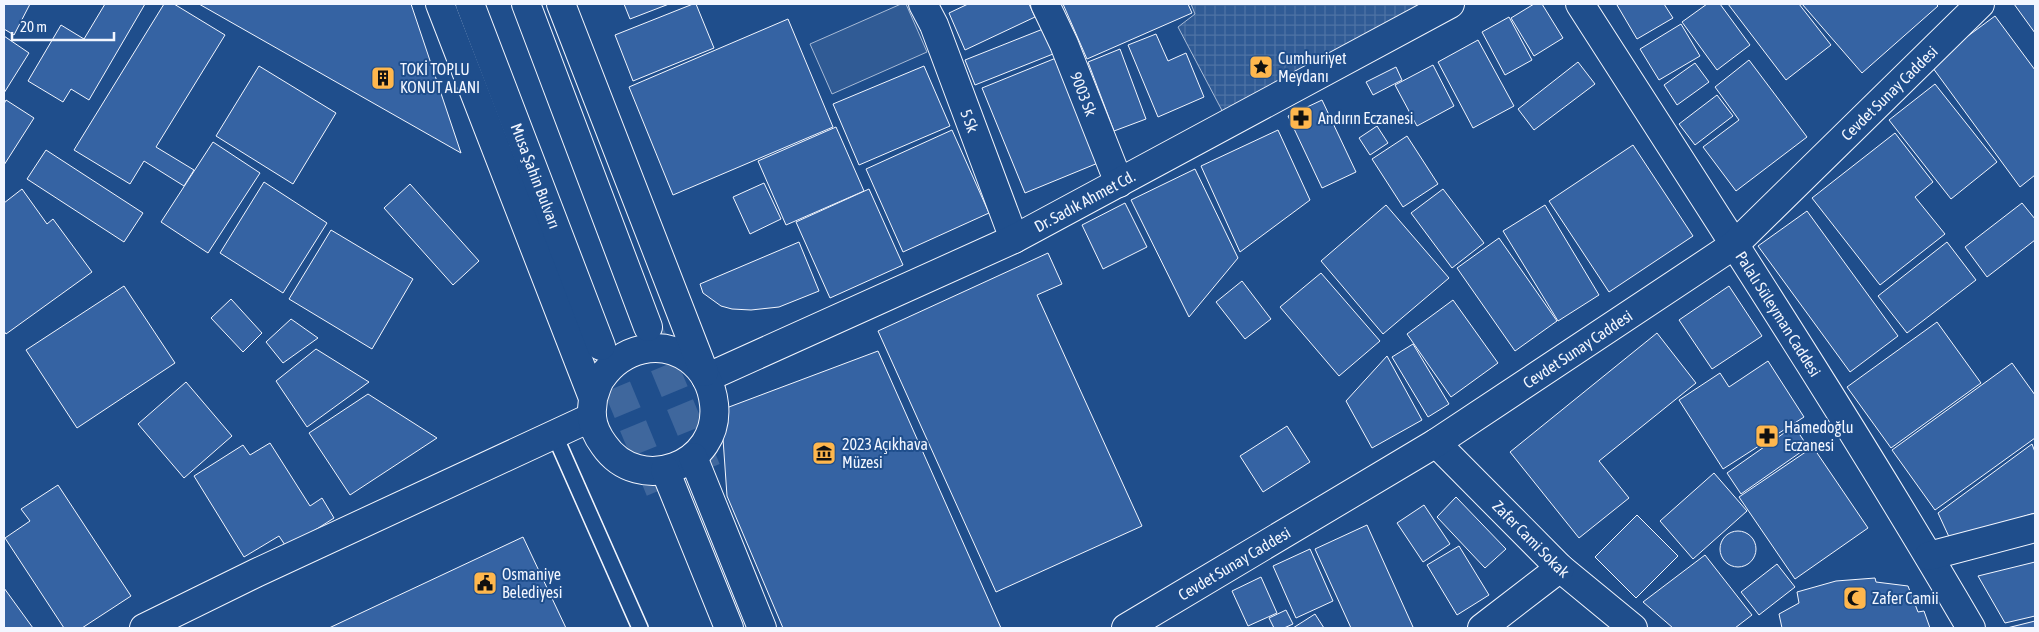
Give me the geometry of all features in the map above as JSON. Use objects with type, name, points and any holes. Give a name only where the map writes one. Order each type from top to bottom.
[{"type":"main road","points":[[440,4],[593,408],[598,436],[608,451],[624,463],[642,470],[665,470],[680,466],[693,457],[705,442],[713,419],[713,398],[561,4]]},
{"type":"main road","name":"Musa Şahin Bulvarı","points":[[470,4],[601,346]]},
{"type":"main road","points":[[526,4],[648,327]]},
{"type":"main road","name":"5 Sk","points":[[923,4],[934,25],[1014,239]]},
{"type":"main road","name":"9003 Sk","points":[[1044,4],[1064,44],[1119,184]]},
{"type":"main road","name":"Dr. Sadık Ahmet Cd.","points":[[706,378],[1014,239],[1450,4]]},
{"type":"main road","name":"Palalı Süleyman Caddesi","points":[[1580,4],[1734,245],[1971,628]]},
{"type":"main road","name":"Cevdet Sunay Caddesi","points":[[1126,628],[1436,443],[1734,245],[1980,4]]},
{"type":"main road","points":[[144,628],[256,573],[555,436],[593,408],[600,378],[614,362],[632,352],[642,349],[661,348],[680,354],[698,368],[706,378]]},
{"type":"main road","name":"Zafer Cami Sokak","points":[[1436,443],[1560,568],[1633,628]]},
{"type":"main road","points":[[693,457],[762,628]]},
{"type":"main road","points":[[665,470],[729,628]]},
{"type":"main road","points":[[1928,556],[2035,528]]},
{"type":"main road","points":[[1482,628],[1560,568]]},
{"type":"lane","points":[[555,436],[640,628]]},
{"type":"shaded area","points":[[901,4],[906,4],[927,52],[832,94],[810,44]]},
{"type":"shaded area","name":"Cumhuriyet Meydanı","points":[[1191,4],[1437,4],[1227,120],[1178,27],[1195,14]]},
{"type":"building","points":[[4,4],[30,4],[14,35],[4,29]]},
{"type":"building","points":[[105,4],[145,4],[89,100],[71,89],[63,102],[28,81],[61,25],[84,39]]},
{"type":"building","points":[[164,4],[174,4],[225,35],[156,147],[194,170],[184,186],[144,161],[130,184],[74,150]]},
{"type":"building","name":"TOKİ TOPLU KONUT ALANI","points":[[199,4],[411,4],[461,153]]},
{"type":"building","points":[[624,4],[669,4],[630,19]]},
{"type":"building","points":[[696,4],[714,48],[633,81],[615,35]]},
{"type":"building","points":[[968,4],[1029,4],[1035,17],[965,50],[949,13]]},
{"type":"building","points":[[1063,4],[1188,4],[1192,13],[1087,59]]},
{"type":"building","points":[[1534,4],[1542,4],[1563,38],[1534,56],[1511,18]]},
{"type":"building","points":[[1664,4],[1673,18],[1637,39],[1617,5]]},
{"type":"building","points":[[1707,4],[1720,4],[1750,45],[1717,70],[1682,22]]},
{"type":"building","points":[[1728,4],[1799,4],[1831,45],[1786,80]]},
{"type":"building","points":[[1802,4],[1936,4],[1938,6],[1862,73]]},
{"type":"building","points":[[2014,4],[2035,4],[2035,33]]},
{"type":"building","points":[[1995,16],[2035,70],[2035,175],[2020,187],[1930,64]]},
{"type":"building","points":[[1509,17],[1532,60],[1505,75],[1482,32]]},
{"type":"building","points":[[788,19],[833,127],[673,195],[629,87]]},
{"type":"building","points":[[1681,24],[1700,56],[1659,80],[1640,49]]},
{"type":"building","points":[[1043,29],[1053,54],[975,85],[965,60]]},
{"type":"building","points":[[1156,34],[1168,61],[1186,53],[1204,97],[1158,117],[1128,45]]},
{"type":"building","points":[[4,36],[29,53],[4,93]]},
{"type":"building","points":[[1478,40],[1514,106],[1473,128],[1438,62]]},
{"type":"building","points":[[1120,49],[1146,119],[1114,131],[1088,62]]},
{"type":"building","points":[[1056,58],[1098,163],[1025,193],[982,88]]},
{"type":"building","points":[[1749,60],[1807,137],[1736,191],[1703,147],[1739,120],[1715,87]]},
{"type":"building","points":[[1578,62],[1595,84],[1534,130],[1518,109]]},
{"type":"building","points":[[1695,63],[1709,82],[1677,105],[1664,85]]},
{"type":"building","points":[[1433,65],[1454,106],[1417,126],[1395,85]]},
{"type":"building","points":[[259,66],[336,113],[293,184],[216,136]]},
{"type":"building","points":[[924,66],[950,126],[859,165],[833,104]]},
{"type":"building","points":[[1396,67],[1402,80],[1373,95],[1366,82]]},
{"type":"building","points":[[1935,84],[1997,162],[1951,199],[1889,120]]},
{"type":"building","points":[[1717,95],[1733,116],[1695,145],[1679,124]]},
{"type":"building","points":[[6,100],[34,118],[4,165],[4,104]]},
{"type":"building","points":[[1322,100],[1356,172],[1322,188],[1288,116]]},
{"type":"building","points":[[1377,126],[1388,143],[1370,155],[1359,138]]},
{"type":"building","points":[[836,127],[864,191],[786,225],[758,161]]},
{"type":"building","points":[[952,130],[989,213],[903,252],[866,169]]},
{"type":"building","points":[[1278,130],[1310,200],[1240,252],[1201,166]]},
{"type":"building","points":[[1895,133],[1933,182],[1915,197],[1945,234],[1880,285],[1812,198]]},
{"type":"building","points":[[1407,136],[1438,184],[1403,207],[1372,159]]},
{"type":"building","points":[[213,142],[260,173],[208,253],[161,222]]},
{"type":"building","points":[[1633,145],[1693,236],[1609,292],[1549,201]]},
{"type":"building","points":[[46,150],[143,213],[124,242],[27,179]]},
{"type":"building","points":[[1195,169],[1238,258],[1189,317],[1131,200]]},
{"type":"building","points":[[264,182],[327,223],[283,293],[220,253]]},
{"type":"building","points":[[764,183],[781,219],[750,234],[733,197]]},
{"type":"building","points":[[410,184],[479,261],[453,285],[384,208]]},
{"type":"building","points":[[22,189],[47,224],[53,219],[92,272],[6,334],[4,331],[4,203]]},
{"type":"building","points":[[869,189],[903,265],[830,298],[796,222]]},
{"type":"building","points":[[1443,189],[1484,243],[1452,268],[1411,213]]},
{"type":"building","points":[[1125,203],[1147,247],[1103,269],[1082,225]]},
{"type":"building","points":[[2022,203],[2035,219],[2035,240],[1987,277],[1965,247]]},
{"type":"building","points":[[1386,205],[1449,278],[1383,334],[1321,261]]},
{"type":"building","points":[[1545,205],[1599,295],[1558,321],[1503,231]]},
{"type":"building","points":[[1807,211],[1898,336],[1850,372],[1758,246]]},
{"type":"building","points":[[331,230],[413,279],[372,349],[289,299]]},
{"type":"building","points":[[1499,238],[1557,321],[1515,351],[1457,268]]},
{"type":"building","points":[[799,242],[819,291],[779,307],[751,310],[732,309],[721,306],[703,293],[700,284]]},
{"type":"building","points":[[1947,242],[1976,280],[1907,333],[1878,296]]},
{"type":"building","points":[[1048,253],[1062,284],[1037,295],[1142,526],[996,592],[878,331]]},
{"type":"building","points":[[1321,273],[1380,341],[1339,376],[1280,307]]},
{"type":"building","points":[[1242,281],[1271,319],[1245,339],[1216,302]]},
{"type":"building","points":[[124,286],[175,363],[77,428],[26,350]]},
{"type":"building","points":[[1729,286],[1762,336],[1712,369],[1679,320]]},
{"type":"building","points":[[231,299],[262,333],[243,352],[211,318]]},
{"type":"building","points":[[1453,300],[1498,363],[1451,397],[1407,334]]},
{"type":"building","points":[[291,319],[318,338],[283,363],[266,342]]},
{"type":"building","points":[[1937,322],[1981,383],[1891,448],[1847,387]]},
{"type":"building","points":[[1657,333],[1696,383],[1599,461],[1629,498],[1579,538],[1510,452]]},
{"type":"building","points":[[1413,344],[1449,404],[1428,417],[1392,357]]},
{"type":"building","points":[[316,349],[369,382],[307,427],[276,381]]},
{"type":"building","name":"2023 Açıkhava Müzesi","points":[[878,351],[1001,628],[783,628],[727,496],[721,410]]},
{"type":"building","points":[[1387,356],[1422,420],[1372,448],[1346,401]]},
{"type":"building","points":[[1768,361],[1804,417],[1723,469],[1679,400],[1720,373],[1729,387]]},
{"type":"building","points":[[2012,363],[2035,395],[2035,438],[1935,510],[1892,450]]},
{"type":"building","points":[[186,382],[232,436],[184,478],[138,424]]},
{"type":"building","points":[[368,394],[437,438],[350,495],[309,433]]},
{"type":"building","points":[[1287,426],[1310,462],[1263,492],[1240,456]]},
{"type":"building","points":[[1794,426],[1808,447],[1741,494],[1727,473]]},
{"type":"building","points":[[270,443],[310,506],[322,498],[334,518],[287,548],[279,536],[244,557],[194,476],[243,445],[250,455]]},
{"type":"building","points":[[2032,444],[2035,452],[2035,513],[1950,539],[1938,513]]},
{"type":"building","points":[[1813,447],[1868,528],[1795,579],[1739,497]]},
{"type":"building","points":[[1714,473],[1747,511],[1693,559],[1660,521]]},
{"type":"building","points":[[58,485],[131,596],[82,628],[64,628],[5,538],[30,521],[21,509]]},
{"type":"building","points":[[1456,497],[1506,549],[1485,568],[1437,517]]},
{"type":"building","points":[[1424,505],[1450,544],[1423,562],[1397,523]]},
{"type":"building","points":[[1637,515],[1678,556],[1636,598],[1595,557]]},
{"type":"building","points":[[1367,525],[1413,627],[1411,628],[1351,628],[1315,549]]},
{"type":"building","points":[[1738,531],[1751,536],[1756,549],[1751,562],[1738,567],[1725,562],[1720,549],[1725,536]]},
{"type":"building","name":"Osmaniye Belediyesi","points":[[523,537],[566,628],[329,628]]},
{"type":"building","points":[[1459,546],[1489,595],[1457,615],[1427,565]]},
{"type":"building","points":[[1310,549],[1333,601],[1296,618],[1273,566]]},
{"type":"building","points":[[1705,555],[1752,615],[1735,628],[1673,628],[1643,602]]},
{"type":"building","points":[[2035,562],[2035,616],[2005,623],[1978,576]]},
{"type":"building","points":[[1777,564],[1795,587],[1759,615],[1741,592]]},
{"type":"building","points":[[1261,577],[1277,613],[1248,626],[1232,591]]},
{"type":"building","name":"Zafer Camii","points":[[1875,578],[1876,582],[1908,586],[1918,612],[1924,611],[1930,628],[1782,628],[1779,614],[1799,603],[1797,592],[1836,581]]},
{"type":"building","points":[[4,588],[33,628],[4,628]]},
{"type":"building","points":[[1286,610],[1293,624],[1284,628],[1274,628],[1269,618]]},
{"type":"building","points":[[1315,614],[1324,628],[1293,628]]},
{"type":"building","points":[[2035,621],[2035,628],[2007,628]]},
{"type":"tunnel","points":[[648,327],[707,470]]},
{"type":"tunnel","points":[[601,348],[660,491]]},
{"type":"place","name":"Cumhuriyet Meydanı","points":[[1261,67]]},
{"type":"place","name":"TOKİ TOPLU KONUT ALANI","points":[[383,78]]},
{"type":"place","name":"Andırın Eczanesi","points":[[1301,118]]},
{"type":"place","name":"Hamedoğlu Eczanesi","points":[[1767,436]]},
{"type":"place","name":"2023 Açıkhava Müzesi","points":[[824,453]]},
{"type":"place","name":"Osmaniye Belediyesi","points":[[485,583]]},
{"type":"place","name":"Zafer Camii","points":[[1855,598]]}]
